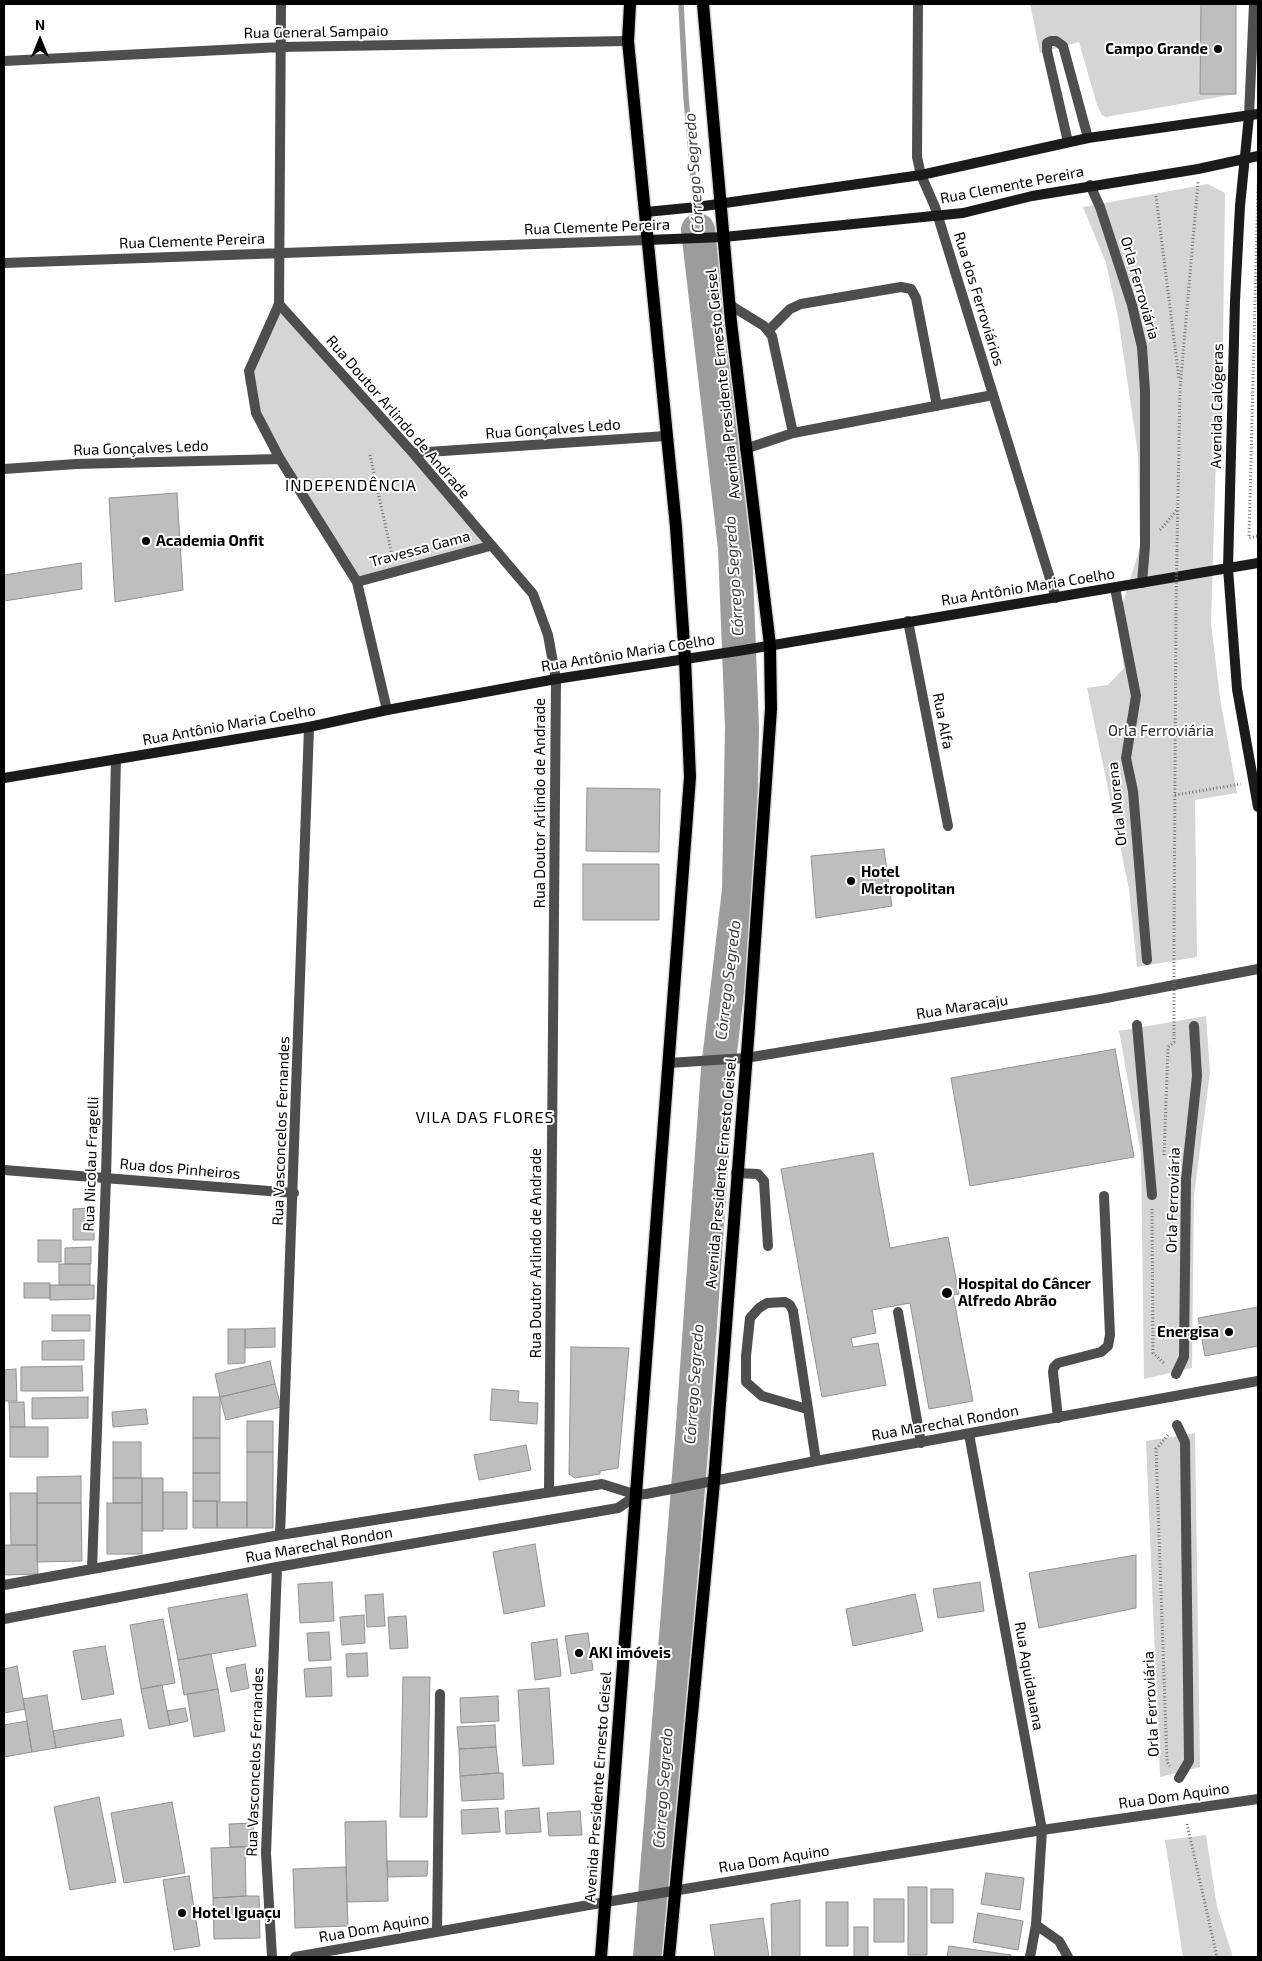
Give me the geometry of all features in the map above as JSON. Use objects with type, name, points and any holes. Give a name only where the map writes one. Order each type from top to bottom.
[{"type":"main road","name":"Avenida Presidente Ernesto Geisel","points":[[601,1957],[610,1901],[642,1494],[669,1063],[690,777],[685,659],[676,527],[628,42],[630,4]]},
{"type":"main road","name":"Avenida Presidente Ernesto Geisel","points":[[669,1957],[668,1892],[714,1482],[768,770],[770,645],[745,449],[703,24],[703,4]]},
{"type":"main road","name":"Rua Clemente Pereira","points":[[646,212],[697,207],[921,175],[1088,138],[1254,115]]},
{"type":"main road","name":"Avenida Calógeras","points":[[1254,115],[1245,159],[1235,301],[1228,568],[1237,689],[1258,807]]},
{"type":"main road","name":"Rua Clemente Pereira","points":[[647,240],[724,237],[937,214],[963,213],[1090,185],[1198,169],[1258,156]]},
{"type":"main road","name":"Rua Antônio Maria Coelho","points":[[4,778],[309,727],[387,710],[556,679],[744,650],[1258,563]]},
{"type":"street","points":[[281,4],[279,304],[249,371],[256,413],[280,459],[357,582],[387,710]]},
{"type":"street","name":"Rua dos Ferroviários","points":[[918,4],[917,157],[921,175],[937,214],[1056,598]]},
{"type":"street","name":"Avenida Calógeras","points":[[1254,4],[1254,115]]},
{"type":"street","name":"Rua General Sampaio","points":[[4,61],[281,47],[628,42]]},
{"type":"street","points":[[1068,142],[1047,51],[1048,43],[1051,42],[1056,42],[1063,46],[1088,138]]},
{"type":"street","name":"Orla Ferroviária","points":[[1090,185],[1100,207],[1132,305],[1142,347],[1145,391],[1145,546],[1142,583]]},
{"type":"street","name":"Rua Clemente Pereira","points":[[4,263],[647,240]]},
{"type":"street","points":[[769,330],[790,309],[801,304],[901,287],[911,289],[916,298],[937,406]]},
{"type":"street","name":"Rua Doutor Arlindo de Andrade","points":[[279,304],[413,453],[490,546],[533,594],[548,635],[556,679],[549,1492]]},
{"type":"street","points":[[730,305],[769,330],[793,433]]},
{"type":"street","points":[[745,449],[793,433],[994,395]]},
{"type":"street","name":"Rua Gonçalves Ledo","points":[[413,453],[666,436]]},
{"type":"street","name":"Rua Gonçalves Ledo","points":[[4,469],[76,464],[280,459]]},
{"type":"street","name":"Travessa Gama","points":[[357,582],[490,546]]},
{"type":"street","name":"Orla Morena","points":[[1115,588],[1136,696],[1126,758],[1133,791],[1147,960]]},
{"type":"street","name":"Rua Alfa","points":[[908,621],[948,826]]},
{"type":"street","name":"Rua Vasconcelos Fernandes","points":[[280,1535],[294,1193],[309,727]]},
{"type":"street","name":"Rua Nicolau Fragelli","points":[[92,1569],[106,1178],[116,759]]},
{"type":"street","name":"Rua Maracaju","points":[[669,1063],[746,1058],[1101,999],[1258,968]]},
{"type":"street","name":"Orla Ferroviária","points":[[1137,1025],[1152,1196]]},
{"type":"street","name":"Orla Ferroviária","points":[[1176,1374],[1184,1357],[1186,1179],[1196,1076],[1194,1026]]},
{"type":"street","name":"Rua dos Pinheiros","points":[[4,1170],[294,1193]]},
{"type":"street","points":[[736,1173],[758,1174],[764,1181],[768,1246]]},
{"type":"street","points":[[1058,1418],[1054,1367],[1058,1363],[1101,1352],[1108,1346],[1110,1336],[1104,1196]]},
{"type":"street","points":[[807,1409],[762,1396],[746,1382],[746,1356],[750,1318],[759,1308],[767,1303],[784,1302],[790,1305],[793,1311],[816,1461]]},
{"type":"street","points":[[898,1312],[921,1443]]},
{"type":"street","name":"Rua Marechal Rondon","points":[[4,1619],[277,1567],[618,1508],[642,1494],[1258,1381]]},
{"type":"street","points":[[1176,1426],[1185,1442],[1189,1761],[1179,1778]]},
{"type":"street","name":"Rua Aquidauana","points":[[969,1434],[1042,1830],[1036,1925],[1030,1957]]},
{"type":"street","name":"Rua Marechal Rondon","points":[[4,1585],[280,1535],[602,1484],[642,1494]]},
{"type":"street","name":"Rua Vasconcelos Fernandes","points":[[272,1957],[266,1852],[277,1567]]},
{"type":"street","points":[[437,1932],[440,1694]]},
{"type":"street","name":"Rua Dom Aquino","points":[[295,1957],[610,1901],[1042,1830],[1258,1799]]},
{"type":"street","points":[[1036,1925],[1059,1941],[1068,1957]]},
{"type":"path","points":[[1174,1033],[1176,550],[1180,389],[1198,169]]},
{"type":"path","points":[[1258,185],[1249,538],[1258,536]]},
{"type":"path","name":"Orla Ferroviária","points":[[1156,196],[1176,342],[1180,389]]},
{"type":"path","points":[[370,455],[395,572]]},
{"type":"path","points":[[1145,546],[1177,510]]},
{"type":"path","points":[[1175,795],[1254,781]]},
{"type":"path","name":"Orla Ferroviária","points":[[1176,1426],[1156,1449],[1167,1762],[1179,1778]]},
{"type":"path","points":[[1184,1810],[1217,1957]]},
{"type":"green space","points":[[1030,4],[1236,4],[1236,94],[1106,117],[1102,115],[1097,105],[1079,42],[1040,53]]},
{"type":"green space","name":"Orla Ferroviária","points":[[1208,184],[1225,193],[1222,418],[1217,422],[1211,623],[1220,698],[1237,793],[1195,800],[1197,957],[1137,967],[1129,889],[1087,688],[1108,685],[1124,668],[1117,622],[1140,547],[1138,454],[1118,317],[1106,263],[1083,207]]},
{"type":"green space","points":[[279,304],[490,546],[357,582],[256,413],[249,371]]},
{"type":"green space","points":[[1206,1016],[1210,1072],[1194,1196],[1192,1368],[1144,1379],[1141,1154],[1119,1031]]},
{"type":"green space","points":[[1195,1433],[1200,1767],[1160,1777],[1146,1441]]},
{"type":"green space","points":[[1206,1835],[1217,1907],[1233,1957],[1183,1957],[1165,1840]]},
{"type":"building","name":"Campo Grande","points":[[1201,4],[1236,4],[1236,94],[1200,94]]},
{"type":"building","name":"Academia Onfit","points":[[177,493],[183,590],[115,602],[109,498]]},
{"type":"building","points":[[81,563],[82,589],[4,601],[4,575]]},
{"type":"building","points":[[587,788],[660,789],[659,852],[586,851]]},
{"type":"building","name":"Hotel Metropolitan","points":[[884,849],[892,906],[816,918],[811,856]]},
{"type":"building","points":[[583,864],[659,864],[659,920],[583,920]]},
{"type":"building","points":[[1115,1049],[1134,1157],[970,1186],[951,1078]]},
{"type":"building","points":[[873,1153],[890,1248],[948,1237],[959,1294],[953,1295],[973,1401],[929,1409],[910,1303],[872,1310],[876,1333],[851,1338],[853,1347],[878,1343],[886,1385],[822,1397],[781,1169]]},
{"type":"building","points":[[94,1208],[94,1240],[73,1240],[73,1209]]},
{"type":"building","points":[[38,1240],[61,1240],[61,1262],[38,1262]]},
{"type":"building","points":[[91,1247],[91,1264],[65,1264],[65,1248]]},
{"type":"building","points":[[59,1264],[90,1264],[90,1285],[59,1285]]},
{"type":"building","points":[[24,1283],[50,1283],[50,1298],[24,1298]]},
{"type":"building","points":[[50,1285],[94,1285],[94,1299],[50,1300]]},
{"type":"building","name":"Energisa","points":[[1258,1307],[1258,1346],[1205,1356],[1198,1318]]},
{"type":"building","points":[[52,1315],[90,1315],[90,1331],[52,1331]]},
{"type":"building","points":[[275,1328],[275,1347],[245,1348],[245,1329]]},
{"type":"building","points":[[228,1329],[245,1329],[245,1363],[228,1364]]},
{"type":"building","points":[[84,1340],[84,1360],[42,1360],[42,1341]]},
{"type":"building","points":[[571,1347],[629,1348],[618,1468],[600,1471],[600,1474],[575,1478],[569,1474]]},
{"type":"building","points":[[270,1361],[275,1384],[220,1397],[215,1374]]},
{"type":"building","points":[[82,1366],[83,1391],[21,1391],[21,1367]]},
{"type":"building","points":[[16,1369],[17,1401],[4,1401],[4,1370]]},
{"type":"building","points":[[275,1384],[281,1407],[226,1420],[220,1397]]},
{"type":"building","points":[[492,1389],[519,1391],[518,1402],[538,1403],[537,1424],[490,1420]]},
{"type":"building","points":[[88,1397],[88,1418],[32,1419],[32,1398]]},
{"type":"building","points":[[193,1397],[220,1397],[220,1438],[193,1438]]},
{"type":"building","points":[[9,1402],[24,1402],[25,1427],[10,1427]]},
{"type":"building","points":[[146,1409],[148,1424],[113,1427],[112,1412]]},
{"type":"building","points":[[247,1421],[273,1421],[273,1452],[247,1452]]},
{"type":"building","points":[[10,1427],[48,1427],[48,1457],[10,1457]]},
{"type":"building","points":[[193,1438],[220,1438],[220,1473],[193,1473]]},
{"type":"building","points":[[113,1442],[141,1442],[141,1478],[113,1478]]},
{"type":"building","points":[[526,1445],[531,1470],[479,1480],[474,1455]]},
{"type":"building","points":[[247,1452],[273,1452],[273,1528],[247,1528]]},
{"type":"building","points":[[193,1473],[220,1473],[220,1501],[193,1501]]},
{"type":"building","points":[[81,1476],[81,1503],[37,1503],[37,1477]]},
{"type":"building","points":[[113,1478],[142,1478],[142,1503],[113,1503]]},
{"type":"building","points":[[142,1478],[163,1478],[163,1531],[142,1531]]},
{"type":"building","points":[[163,1492],[187,1492],[187,1529],[163,1529]]},
{"type":"building","points":[[10,1493],[37,1493],[37,1545],[11,1545]]},
{"type":"building","points":[[193,1501],[217,1501],[217,1528],[193,1528]]},
{"type":"building","points":[[217,1502],[247,1502],[247,1528],[217,1528]]},
{"type":"building","points":[[37,1503],[81,1503],[82,1561],[37,1562]]},
{"type":"building","points":[[107,1503],[142,1503],[142,1554],[107,1554]]},
{"type":"building","points":[[535,1544],[545,1606],[504,1614],[493,1552]]},
{"type":"building","points":[[4,1545],[37,1545],[38,1574],[4,1575]]},
{"type":"building","points":[[1136,1555],[1136,1608],[1039,1628],[1029,1573]]},
{"type":"building","points":[[332,1582],[334,1621],[300,1623],[298,1584]]},
{"type":"building","points":[[980,1582],[984,1611],[938,1618],[933,1589]]},
{"type":"building","points":[[247,1594],[256,1646],[178,1660],[168,1608]]},
{"type":"building","points":[[383,1594],[385,1626],[367,1627],[365,1595]]},
{"type":"building","points":[[915,1594],[923,1631],[853,1646],[846,1609]]},
{"type":"building","points":[[364,1615],[365,1643],[342,1645],[340,1617]]},
{"type":"building","points":[[406,1616],[408,1648],[390,1649],[388,1617]]},
{"type":"building","points":[[163,1619],[175,1683],[141,1689],[130,1625]]},
{"type":"building","points":[[329,1632],[331,1660],[309,1661],[307,1633]]},
{"type":"building","name":"AKI imóveis","points":[[588,1633],[593,1670],[571,1674],[565,1636]]},
{"type":"building","points":[[557,1639],[561,1676],[535,1680],[531,1643]]},
{"type":"building","points":[[105,1646],[114,1694],[82,1700],[73,1651]]},
{"type":"building","points":[[367,1653],[368,1676],[347,1677],[346,1654]]},
{"type":"building","points":[[211,1654],[218,1689],[184,1695],[178,1660]]},
{"type":"building","points":[[245,1664],[249,1688],[231,1692],[226,1668]]},
{"type":"building","points":[[17,1666],[25,1709],[4,1713],[4,1669]]},
{"type":"building","points":[[331,1667],[332,1696],[306,1697],[304,1669]]},
{"type":"building","points":[[403,1677],[430,1677],[427,1817],[400,1817]]},
{"type":"building","points":[[162,1685],[170,1725],[149,1729],[141,1689]]},
{"type":"building","points":[[549,1688],[554,1764],[523,1766],[518,1690]]},
{"type":"building","points":[[218,1689],[225,1731],[194,1737],[187,1694]]},
{"type":"building","points":[[47,1695],[56,1748],[32,1752],[23,1699]]},
{"type":"building","points":[[498,1696],[499,1721],[461,1723],[460,1698]]},
{"type":"building","points":[[185,1708],[188,1721],[170,1725],[167,1711]]},
{"type":"building","points":[[121,1719],[124,1736],[56,1748],[53,1731]]},
{"type":"building","points":[[27,1721],[32,1752],[4,1757],[4,1725]]},
{"type":"building","points":[[495,1725],[496,1747],[459,1749],[457,1727]]},
{"type":"building","points":[[496,1747],[499,1773],[460,1776],[459,1749]]},
{"type":"building","points":[[503,1773],[504,1799],[462,1801],[460,1776]]},
{"type":"building","points":[[99,1797],[116,1882],[70,1890],[54,1807]]},
{"type":"building","points":[[172,1802],[185,1873],[124,1883],[111,1813]]},
{"type":"building","points":[[498,1808],[500,1832],[462,1834],[461,1810]]},
{"type":"building","points":[[539,1808],[541,1832],[506,1834],[505,1811]]},
{"type":"building","points":[[580,1811],[582,1835],[549,1836],[547,1813]]},
{"type":"building","points":[[386,1821],[388,1901],[347,1902],[345,1822]]},
{"type":"building","points":[[253,1823],[254,1846],[230,1847],[229,1824]]},
{"type":"building","points":[[245,1847],[246,1896],[213,1898],[211,1848]]},
{"type":"building","points":[[387,1861],[428,1861],[427,1876],[388,1877]]},
{"type":"building","points":[[346,1867],[348,1926],[295,1928],[293,1869]]},
{"type":"building","points":[[986,1873],[1024,1878],[1020,1910],[981,1904]]},
{"type":"building","name":"Hotel Iguaçu","points":[[189,1876],[200,1946],[174,1950],[163,1880]]},
{"type":"building","points":[[908,1887],[927,1887],[927,1955],[908,1955]]},
{"type":"building","points":[[931,1889],[953,1889],[953,1923],[931,1923]]},
{"type":"building","points":[[259,1896],[260,1938],[214,1939],[213,1898]]},
{"type":"building","points":[[874,1899],[904,1899],[904,1942],[874,1942]]},
{"type":"building","points":[[800,1900],[800,1957],[772,1957],[771,1904]]},
{"type":"building","points":[[826,1902],[848,1902],[848,1946],[826,1946]]},
{"type":"building","points":[[978,1913],[1023,1921],[1018,1950],[973,1942]]},
{"type":"building","points":[[763,1918],[769,1957],[715,1957],[710,1925]]},
{"type":"building","points":[[854,1927],[868,1927],[868,1957],[854,1957]]},
{"type":"building","points":[[949,1946],[1011,1955],[1011,1957],[947,1957]]},
{"type":"waterway","name":"Córrego Segredo","points":[[681,4],[686,98],[698,230]]},
{"type":"waterway","name":"Córrego Segredo","points":[[650,1957],[692,1439],[718,1069],[739,890],[742,727],[735,548],[698,230]]},
{"type":"place","name":"Campo Grande","points":[[1218,49]]},
{"type":"place","name":"Academia Onfit","points":[[146,541]]},
{"type":"place","name":"Hotel Metropolitan","points":[[851,881]]},
{"type":"place","name":"Hospital do Câncer Alfredo Abrão","points":[[947,1293]]},
{"type":"place","name":"Energisa","points":[[1229,1332]]},
{"type":"place","name":"AKI imóveis","points":[[579,1653]]},
{"type":"place","name":"Hotel Iguaçu","points":[[182,1913]]},
{"type":"district","name":"INDEPENDÊNCIA","points":[[351,486]]},
{"type":"district","name":"VILA DAS FLORES","points":[[485,1118]]}]
